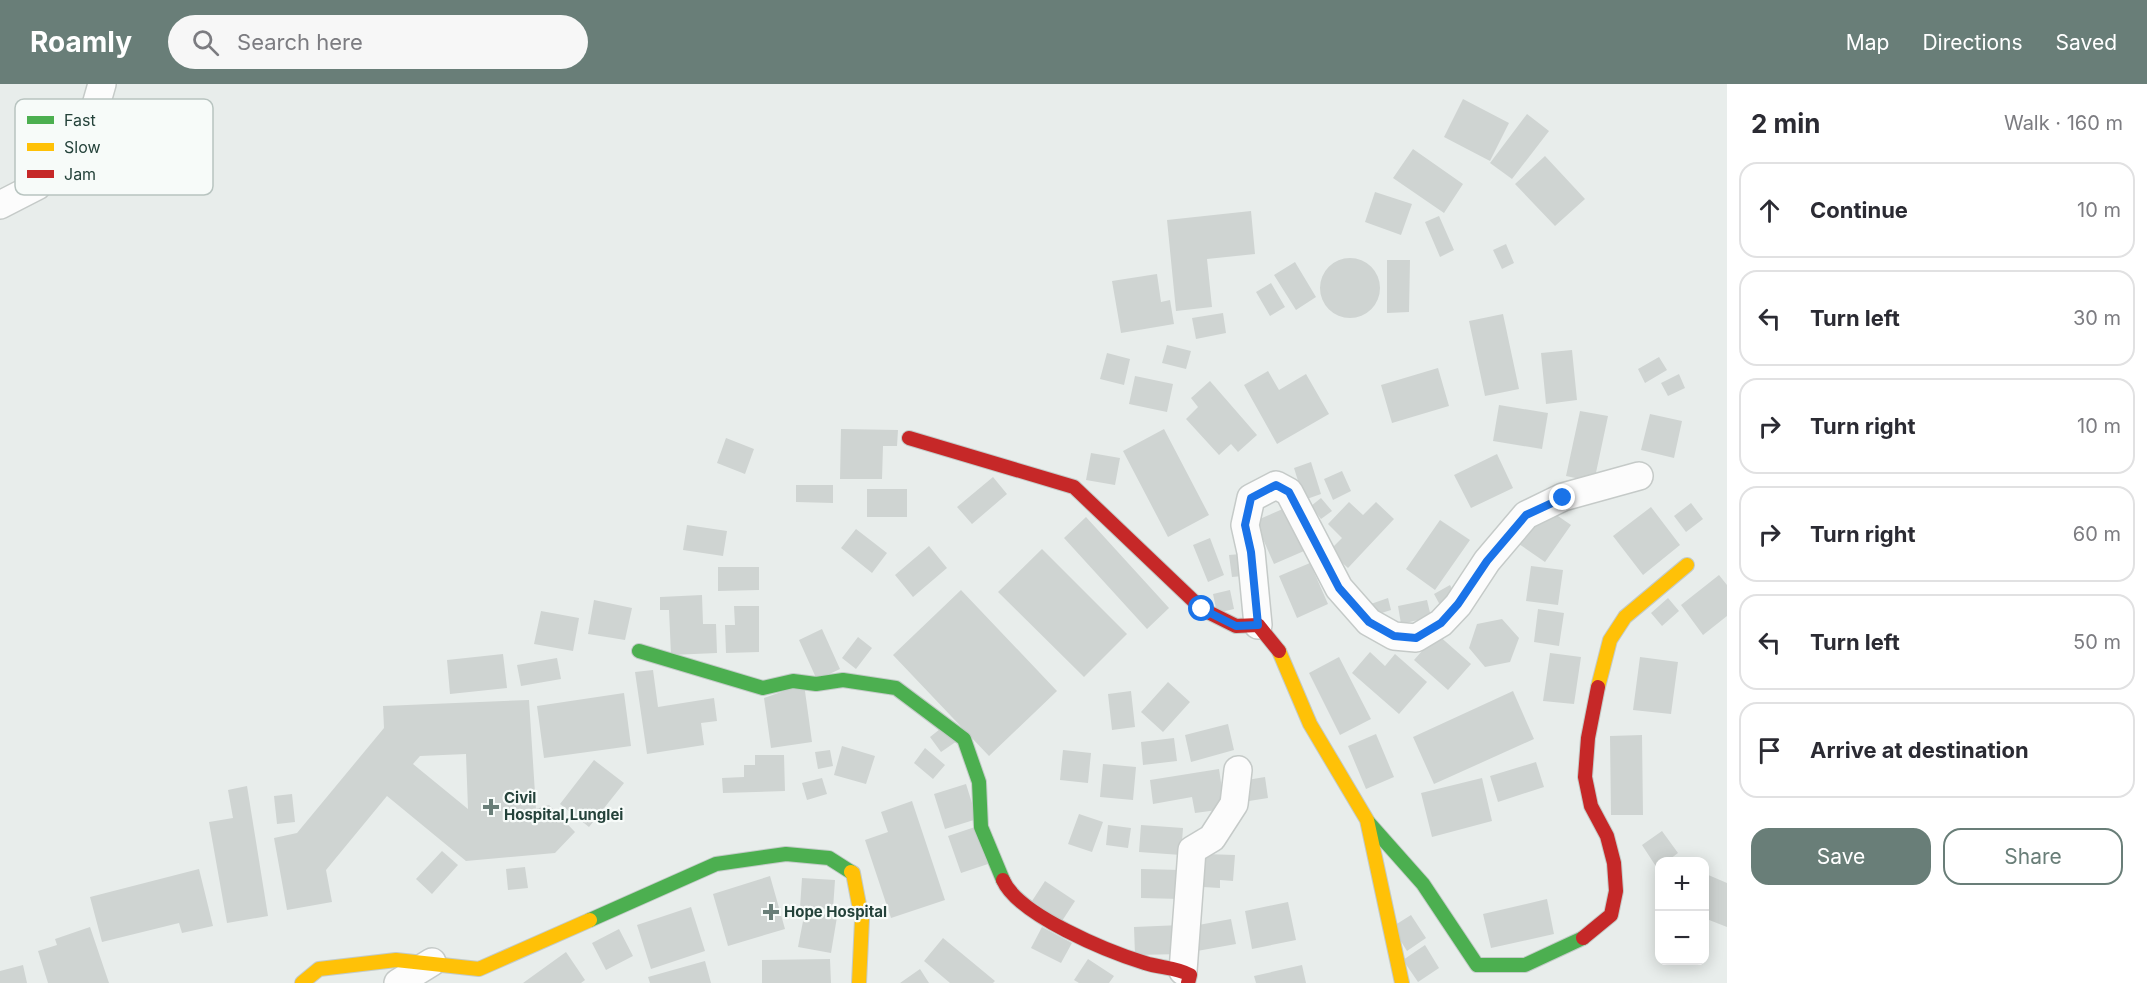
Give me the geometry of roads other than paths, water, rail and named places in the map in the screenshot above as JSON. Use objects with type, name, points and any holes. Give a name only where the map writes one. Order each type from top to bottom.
[{"type":"street","points":[[98,99],[102,84]]},
{"type":"street","points":[[0,205],[19,195]]},
{"type":"street","points":[[909,438],[1074,487],[1202,609],[1236,626],[1258,625]]},
{"type":"street","points":[[1639,476],[1563,498],[1526,515],[1487,561],[1458,604],[1441,623],[1416,638],[1394,636],[1369,622],[1339,588],[1289,492],[1276,485],[1251,498],[1245,525],[1251,552],[1258,625],[1277,647],[1310,724],[1367,820],[1423,884],[1477,965],[1525,965],[1581,940],[1611,915],[1616,891],[1614,863],[1607,836],[1591,806],[1585,777],[1588,738],[1596,695],[1610,640],[1625,617],[1687,565]]},
{"type":"street","points":[[639,651],[763,688],[793,681],[816,684],[843,680],[896,688],[964,739],[979,782],[981,827],[1006,887],[1029,909],[1073,934],[1186,977],[1192,850],[1212,838],[1234,804],[1238,770]]},
{"type":"street","points":[[1367,820],[1402,983]]},
{"type":"street","points":[[302,983],[319,969],[396,960],[432,962],[479,969],[716,864],[786,854],[829,858],[853,873],[862,920],[859,983]]},
{"type":"street","points":[[398,983],[432,962]]},
{"type":"place","name":"Civil Hospital,Lunglei","points":[[491,807]]},
{"type":"place","name":"Hope Hospital","points":[[771,912]]}]
